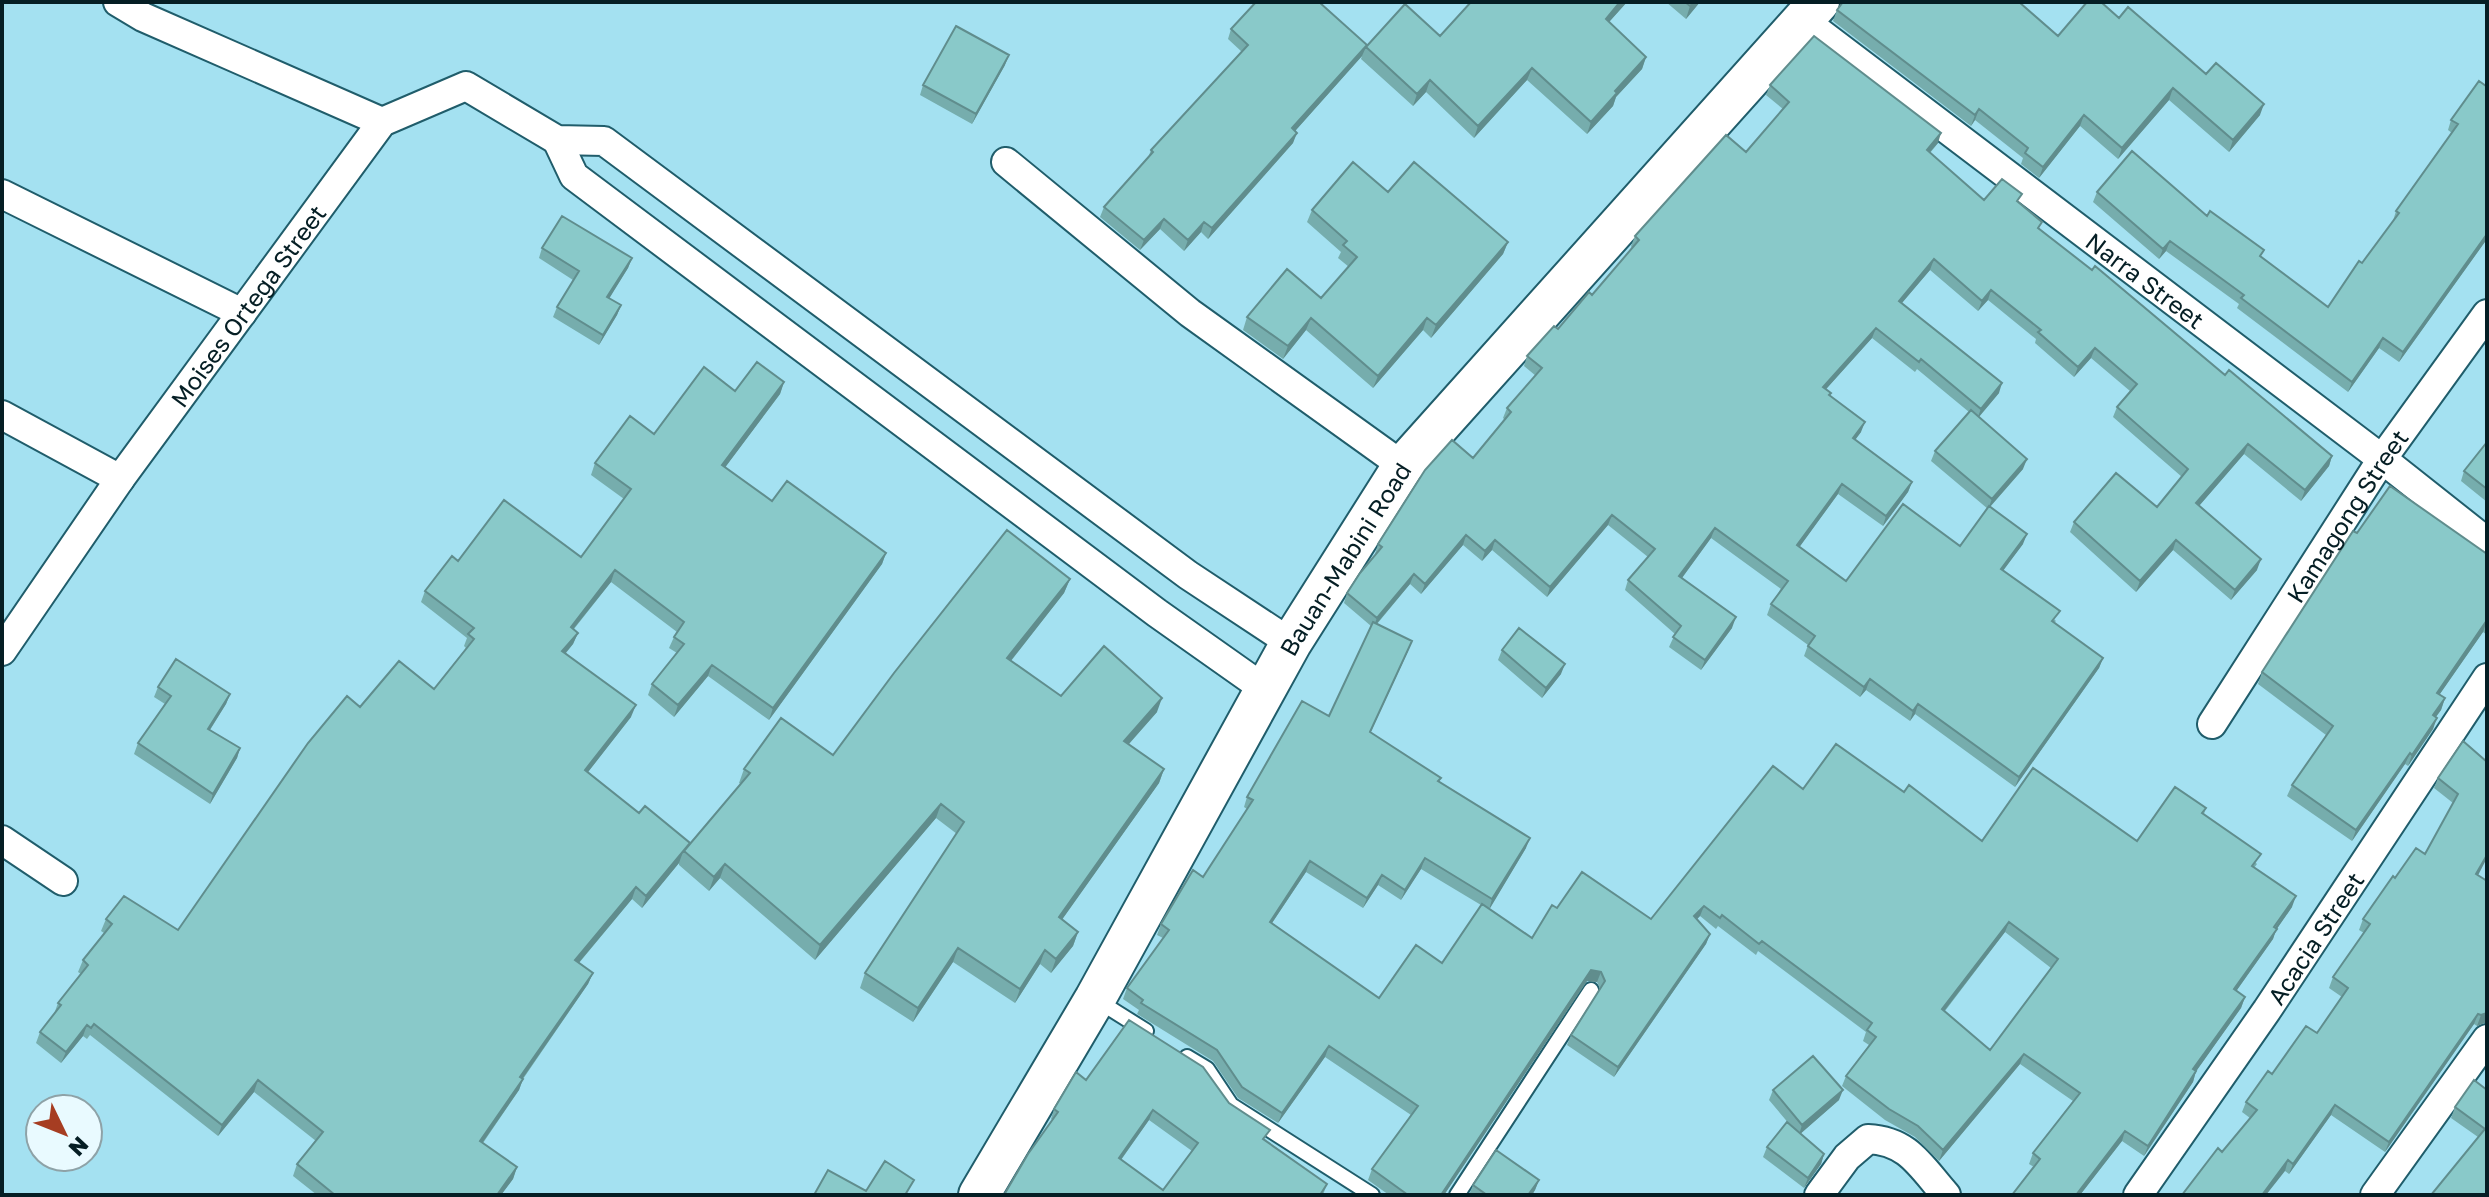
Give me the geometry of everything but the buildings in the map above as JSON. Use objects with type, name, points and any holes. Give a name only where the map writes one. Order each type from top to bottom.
[{"type":"main road","name":"Bauan-Mabini Road","points":[[979,1195],[1095,999],[1291,643],[1403,466],[1811,11]]},
{"type":"street","points":[[118,2],[148,9],[382,122],[466,86],[557,140],[604,141],[1188,575],[1291,643]]},
{"type":"street","name":"Narra Street","points":[[1811,11],[2487,542]]},
{"type":"street","name":"Moises Ortega Street","points":[[2,651],[120,479],[382,122]]},
{"type":"street","points":[[557,140],[574,176],[1157,613],[1266,690]]},
{"type":"street","points":[[1006,162],[1190,313],[1403,466]]},
{"type":"street","points":[[2,194],[242,313]]},
{"type":"street","name":"Kamagong Street","points":[[2212,724],[2382,459],[2487,314]]},
{"type":"street","points":[[2,415],[120,479]]},
{"type":"street","name":"Acacia Street","points":[[2138,1195],[2267,1010],[2487,678]]},
{"type":"street","points":[[2,840],[63,881]]},
{"type":"street","points":[[2375,1195],[2487,1039]]},
{"type":"street","points":[[1819,1195],[1847,1157],[1868,1139],[1902,1146],[1946,1195]]},
{"type":"lane","points":[[1457,1195],[1591,990]]},
{"type":"lane","points":[[1095,999],[1207,1069],[1231,1105],[1372,1195]]}]
